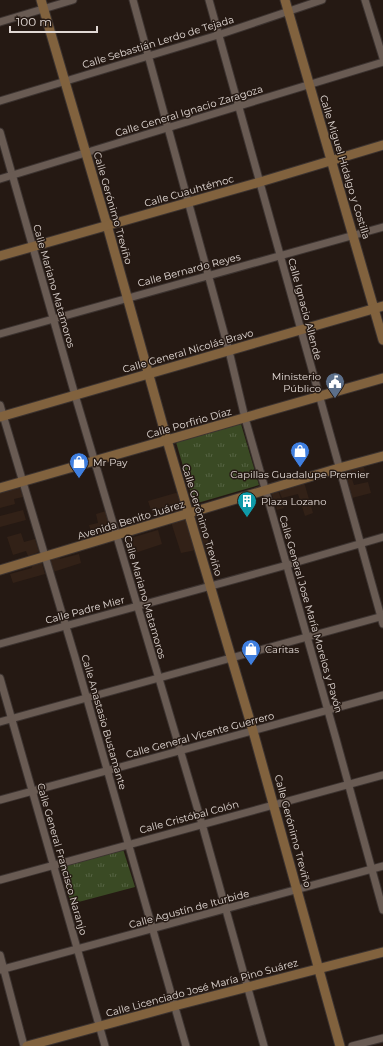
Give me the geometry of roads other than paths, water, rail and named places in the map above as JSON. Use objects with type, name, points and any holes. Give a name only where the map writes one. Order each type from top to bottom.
[{"type":"street","points":[[0,22],[42,4],[73,0]]},
{"type":"street","name":"Calle General Jose María Morelos y Pavón","points":[[133,0],[229,351],[245,418],[308,637],[383,910]]},
{"type":"street","name":"Calle Ignacio Allende","points":[[208,0],[281,256],[318,396],[382,619]]},
{"type":"street","name":"Calle Miguel Hidalgo y Costilla","points":[[285,0],[354,235],[379,307],[383,340]]},
{"type":"street","name":"Calle Sebastián Lerdo de Tejada","points":[[0,101],[218,35],[322,0]]},
{"type":"street","points":[[365,0],[383,58]]},
{"type":"street","name":"Calle Gerónimo Treviño","points":[[42,4],[107,225],[167,440],[274,804],[340,1046]]},
{"type":"street","name":"Calle General Ignacio Zaragoza","points":[[0,179],[383,62]]},
{"type":"street","name":"Calle Mariano Matamoros","points":[[0,132],[75,395],[118,536],[137,606],[202,824],[264,1046]]},
{"type":"street","name":"Calle Cuauhtémoc","points":[[0,256],[260,182],[383,145]]},
{"type":"street","name":"Calle Bernardo Reyes","points":[[0,334],[127,297],[383,227]]},
{"type":"street","name":"Calle General Nicolás Bravo","points":[[2,417],[379,307]]},
{"type":"street","name":"Calle Porfirio Díaz","points":[[0,488],[383,378]]},
{"type":"street","name":"Calle Anastasio Bustamante","points":[[0,405],[2,417],[23,481],[44,557],[108,771],[186,1046]]},
{"type":"street","name":"Avenida Benito Juárez","points":[[0,570],[383,456]]},
{"type":"street","name":"Calle Padre Mier","points":[[0,644],[383,537]]},
{"type":"street","points":[[0,722],[86,697],[308,637],[382,619]]},
{"type":"street","name":"Calle General Francisco Naranjo","points":[[0,678],[105,1046]]},
{"type":"street","name":"Calle General Vicente Guerrero","points":[[0,800],[383,695]]},
{"type":"street","name":"Calle Cristóbal Colón","points":[[0,880],[383,775]]},
{"type":"street","name":"Calle Agustín de Iturbide","points":[[2,970],[383,866]]},
{"type":"street","name":"Calle Licenciado José María Pino Suárez","points":[[26,1046],[383,952]]},
{"type":"street","points":[[0,955],[2,970],[26,1046]]},
{"type":"street","points":[[352,1046],[383,1038]]},
{"type":"place","name":"Ministerio Público","points":[[335,399]]},
{"type":"place","name":"Capillas Guadalupe Premier","points":[[300,468]]},
{"type":"place","name":"Mr Pay","points":[[79,479]]},
{"type":"place","name":"Plaza Lozano","points":[[247,518]]},
{"type":"place","name":"Caritas","points":[[251,666]]}]
